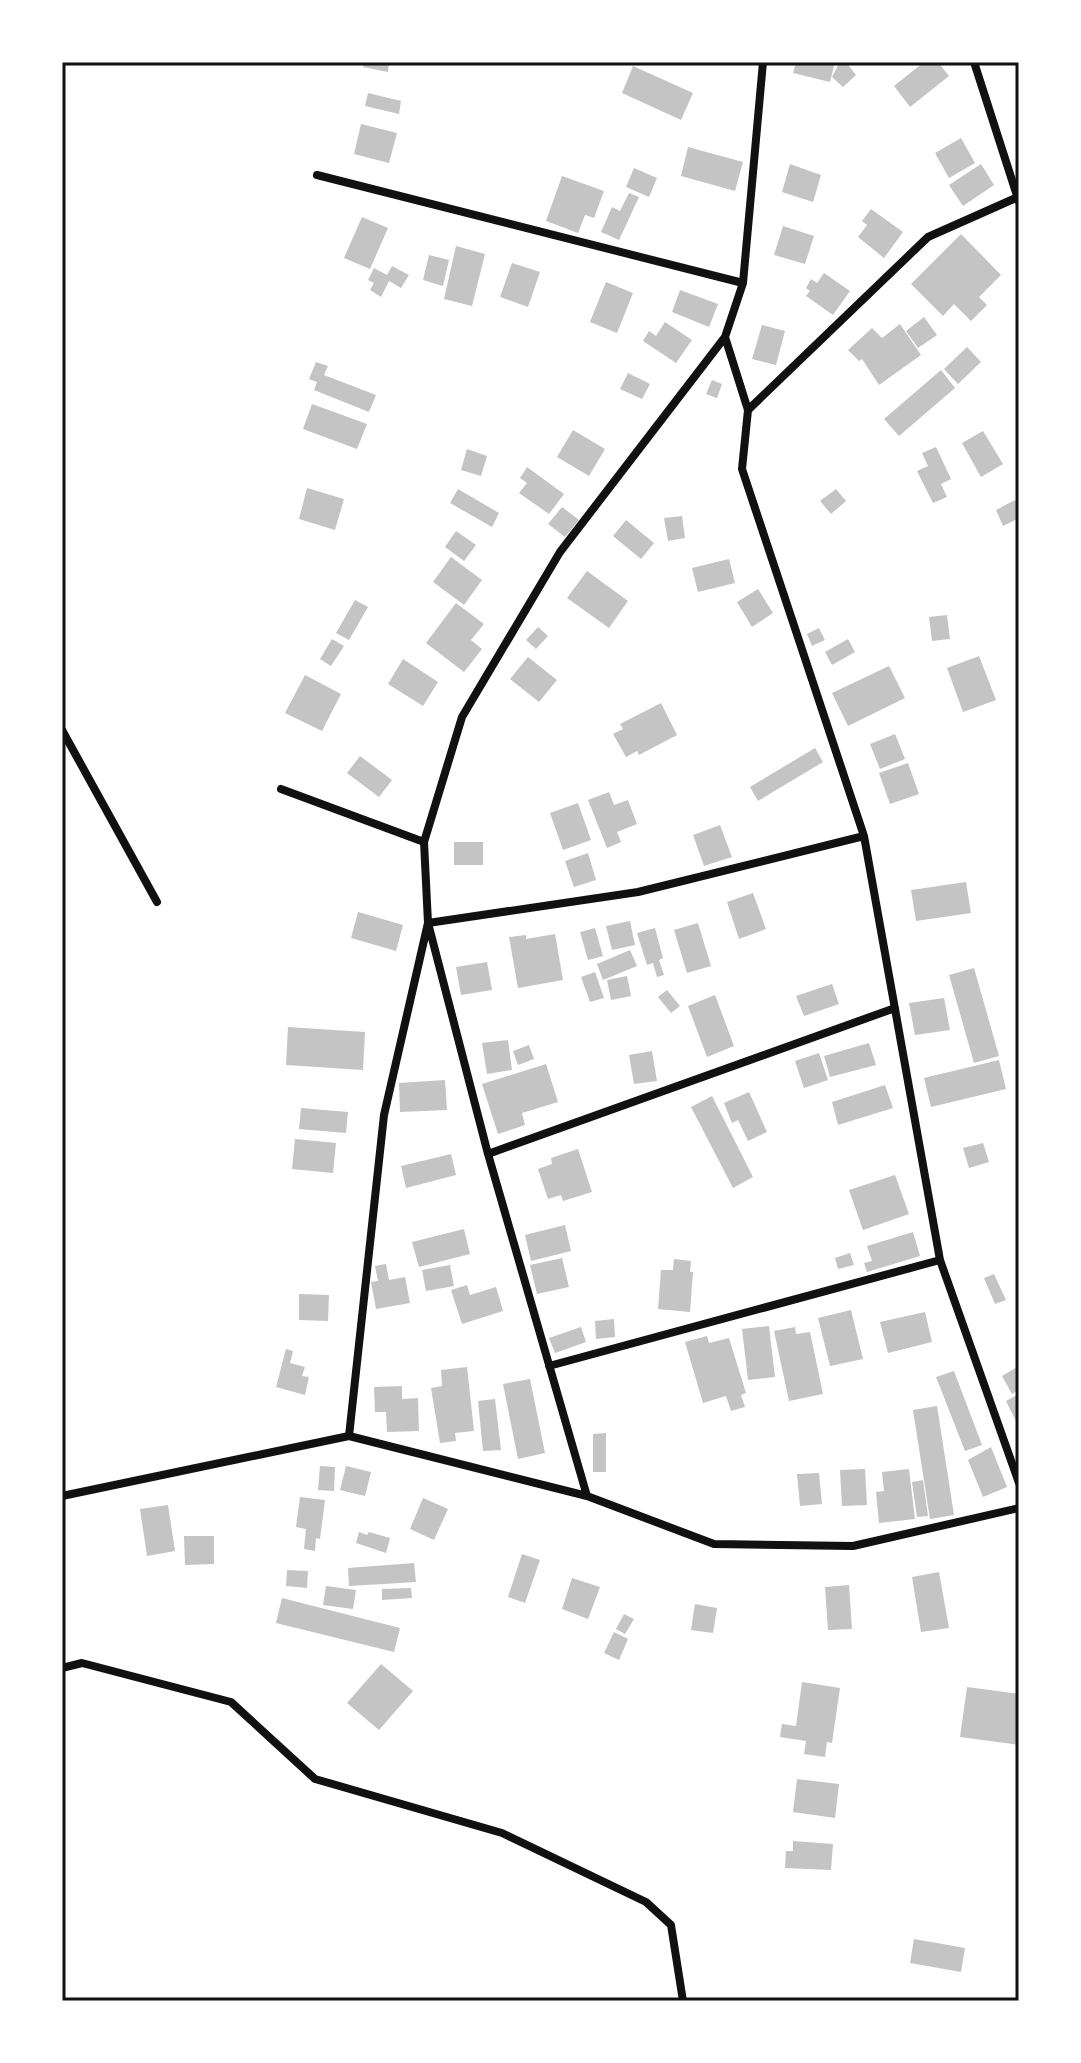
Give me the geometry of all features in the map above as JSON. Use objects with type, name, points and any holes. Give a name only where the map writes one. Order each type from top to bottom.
[{"type":"street","points":[[587,1496],[488,1154],[428,923],[424,842],[462,717],[560,552],[725,337],[743,283],[763,62]]},
{"type":"street","points":[[748,410],[928,237],[1018,199],[974,62]]},
{"type":"street","points":[[317,175],[743,283]]},
{"type":"street","points":[[725,337],[748,410],[742,469],[864,836],[940,1260],[1019,1483]]},
{"type":"street","points":[[62,730],[157,902]]},
{"type":"street","points":[[281,789],[424,842]]},
{"type":"street","points":[[428,923],[638,892],[864,836]]},
{"type":"street","points":[[349,1436],[384,1115],[428,923]]},
{"type":"street","points":[[488,1154],[895,1008]]},
{"type":"street","points":[[549,1366],[940,1260]]},
{"type":"street","points":[[62,1496],[349,1436],[587,1496],[714,1544],[853,1546],[1019,1508]]},
{"type":"street","points":[[62,1668],[82,1663],[231,1702],[315,1779],[502,1833],[646,1902],[671,1925],[683,2001]]},
{"type":"building","points":[[364,62],[389,62],[388,72],[363,67]]},
{"type":"building","points":[[796,62],[835,62],[830,82],[793,73]]},
{"type":"building","points":[[840,62],[846,62],[856,75],[843,87],[832,77]]},
{"type":"building","points":[[924,62],[938,62],[949,76],[910,107],[894,86]]},
{"type":"building","points":[[633,66],[693,93],[681,120],[622,93]]},
{"type":"building","points":[[368,93],[401,101],[399,114],[365,106]]},
{"type":"building","points":[[361,124],[397,133],[389,163],[354,154]]},
{"type":"building","points":[[961,138],[975,163],[949,178],[935,153]]},
{"type":"building","points":[[688,147],[743,162],[735,191],[681,176]]},
{"type":"building","points":[[790,164],[821,175],[813,202],[782,192]]},
{"type":"building","points":[[981,164],[994,185],[963,206],[949,185]]},
{"type":"building","points":[[634,168],[657,178],[649,197],[626,187]]},
{"type":"building","points":[[562,176],[604,191],[594,218],[585,215],[578,233],[546,221]]},
{"type":"building","points":[[629,193],[639,197],[619,240],[601,232],[612,207],[620,211]]},
{"type":"building","points":[[871,209],[903,232],[884,258],[858,237],[867,225],[862,221]]},
{"type":"building","points":[[362,217],[388,228],[370,269],[344,258]]},
{"type":"building","points":[[783,226],[814,236],[805,264],[774,255]]},
{"type":"building","points":[[961,234],[1001,275],[979,297],[987,305],[971,321],[954,304],[943,316],[911,284]]},
{"type":"building","points":[[456,246],[485,254],[472,306],[444,299]]},
{"type":"building","points":[[429,255],[449,260],[443,286],[423,280]]},
{"type":"building","points":[[512,263],[540,272],[528,307],[500,297]]},
{"type":"building","points":[[392,266],[409,275],[401,288],[389,281],[381,297],[370,290],[374,283],[368,280],[374,268],[387,275]]},
{"type":"building","points":[[824,273],[850,291],[833,315],[806,296],[810,291],[806,288],[811,279],[817,283]]},
{"type":"building","points":[[606,282],[633,293],[617,333],[590,322]]},
{"type":"building","points":[[680,290],[718,304],[709,327],[672,312]]},
{"type":"building","points":[[924,317],[937,335],[918,348],[906,331]]},
{"type":"building","points":[[665,322],[692,340],[676,363],[643,341],[649,331],[656,336]]},
{"type":"building","points":[[900,324],[921,355],[879,385],[862,359],[859,361],[848,350],[872,328],[882,338]]},
{"type":"building","points":[[762,325],[785,331],[776,365],[752,359]]},
{"type":"building","points":[[967,347],[981,362],[958,384],[944,369]]},
{"type":"building","points":[[316,362],[328,366],[324,375],[376,395],[369,412],[314,390],[317,382],[309,379]]},
{"type":"building","points":[[941,370],[955,388],[899,436],[884,419]]},
{"type":"building","points":[[628,373],[650,384],[642,399],[620,389]]},
{"type":"building","points":[[712,380],[722,384],[717,398],[706,394]]},
{"type":"building","points":[[312,404],[367,424],[357,449],[303,429]]},
{"type":"building","points":[[573,430],[605,449],[589,476],[557,457]]},
{"type":"building","points":[[983,431],[1003,464],[981,477],[962,443]]},
{"type":"building","points":[[936,447],[951,479],[941,484],[947,497],[933,503],[917,471],[928,466],[922,453]]},
{"type":"building","points":[[467,449],[487,456],[481,476],[461,470]]},
{"type":"building","points":[[527,467],[564,494],[549,514],[519,493],[527,483],[520,478]]},
{"type":"building","points":[[307,488],[344,499],[335,530],[299,519]]},
{"type":"building","points":[[458,489],[499,513],[492,527],[450,503]]},
{"type":"building","points":[[836,489],[846,501],[831,514],[820,501]]},
{"type":"building","points":[[1015,500],[1019,518],[1003,526],[996,510]]},
{"type":"building","points":[[562,507],[579,520],[565,537],[548,524]]},
{"type":"building","points":[[682,516],[685,538],[668,541],[664,518]]},
{"type":"building","points":[[626,520],[654,543],[641,559],[613,536]]},
{"type":"building","points":[[456,531],[476,545],[464,561],[445,547]]},
{"type":"building","points":[[451,557],[482,580],[464,605],[433,582]]},
{"type":"building","points":[[729,559],[735,583],[698,592],[692,568]]},
{"type":"building","points":[[587,571],[628,601],[609,628],[567,598]]},
{"type":"building","points":[[758,589],[773,613],[752,627],[737,602]]},
{"type":"building","points":[[355,600],[368,607],[349,640],[336,633]]},
{"type":"building","points":[[456,603],[484,624],[471,640],[482,649],[464,672],[426,643]]},
{"type":"building","points":[[947,615],[950,639],[932,641],[929,617]]},
{"type":"building","points":[[538,627],[548,636],[536,649],[526,640]]},
{"type":"building","points":[[819,628],[825,640],[812,646],[807,634]]},
{"type":"building","points":[[332,639],[344,646],[331,666],[320,659]]},
{"type":"building","points":[[848,639],[855,652],[832,665],[825,652]]},
{"type":"building","points":[[979,656],[996,700],[963,712],[947,668]]},
{"type":"building","points":[[528,657],[557,680],[539,702],[510,679]]},
{"type":"building","points":[[403,659],[438,682],[423,706],[388,684]]},
{"type":"building","points":[[889,666],[905,698],[848,726],[832,693]]},
{"type":"building","points":[[305,675],[341,694],[322,731],[285,713]]},
{"type":"building","points":[[661,703],[677,735],[639,755],[637,751],[626,757],[613,734],[623,729],[620,724]]},
{"type":"building","points":[[895,734],[905,759],[880,769],[870,744]]},
{"type":"building","points":[[815,748],[823,762],[758,801],[750,787]]},
{"type":"building","points":[[360,756],[392,780],[379,797],[347,773]]},
{"type":"building","points":[[908,763],[919,794],[890,804],[879,773]]},
{"type":"building","points":[[609,792],[614,805],[628,800],[637,824],[617,832],[621,842],[607,848],[588,800]]},
{"type":"building","points":[[578,803],[591,840],[563,850],[550,813]]},
{"type":"building","points":[[720,825],[732,857],[704,866],[693,835]]},
{"type":"building","points":[[454,842],[483,842],[483,865],[454,865]]},
{"type":"building","points":[[588,853],[596,880],[574,887],[565,861]]},
{"type":"building","points":[[966,882],[971,913],[916,921],[911,890]]},
{"type":"building","points":[[753,893],[766,929],[739,939],[727,902]]},
{"type":"building","points":[[358,912],[403,925],[396,951],[351,938]]},
{"type":"building","points":[[630,921],[635,945],[612,950],[606,926]]},
{"type":"building","points":[[698,923],[711,966],[687,973],[674,930]]},
{"type":"building","points":[[595,928],[603,956],[588,960],[580,932]]},
{"type":"building","points":[[655,928],[664,975],[657,977],[653,963],[647,965],[637,933]]},
{"type":"building","points":[[555,934],[563,980],[518,988],[509,937],[526,935],[526,939]]},
{"type":"building","points":[[630,950],[637,966],[603,980],[597,964]]},
{"type":"building","points":[[487,962],[492,990],[461,995],[456,967]]},
{"type":"building","points":[[974,968],[999,1056],[974,1063],[949,975]]},
{"type":"building","points":[[595,972],[604,998],[590,1002],[581,977]]},
{"type":"building","points":[[627,976],[631,996],[611,1000],[607,980]]},
{"type":"building","points":[[832,984],[839,1004],[804,1016],[796,996]]},
{"type":"building","points":[[667,990],[680,1006],[671,1013],[658,997]]},
{"type":"building","points":[[715,995],[734,1046],[707,1057],[688,1006]]},
{"type":"building","points":[[944,998],[950,1030],[915,1035],[909,1003]]},
{"type":"building","points":[[288,1027],[365,1032],[363,1070],[286,1065]]},
{"type":"building","points":[[508,1040],[512,1070],[487,1074],[482,1043]]},
{"type":"building","points":[[869,1043],[876,1065],[830,1077],[824,1056]]},
{"type":"building","points":[[529,1045],[534,1059],[518,1065],[513,1051]]},
{"type":"building","points":[[652,1051],[657,1081],[634,1084],[629,1055]]},
{"type":"building","points":[[819,1053],[828,1080],[804,1088],[795,1061]]},
{"type":"building","points":[[999,1060],[1006,1089],[931,1107],[924,1078]]},
{"type":"building","points":[[546,1064],[558,1102],[522,1113],[525,1125],[498,1134],[482,1084]]},
{"type":"building","points":[[445,1080],[447,1110],[400,1112],[399,1083]]},
{"type":"building","points":[[885,1085],[893,1108],[838,1125],[832,1102]]},
{"type":"building","points":[[749,1092],[767,1132],[748,1141],[738,1120],[732,1123],[724,1103]]},
{"type":"building","points":[[712,1096],[753,1177],[733,1188],[691,1107]]},
{"type":"building","points":[[301,1108],[348,1112],[346,1133],[299,1129]]},
{"type":"building","points":[[295,1139],[336,1143],[333,1173],[292,1169]]},
{"type":"building","points":[[983,1143],[989,1162],[969,1168],[963,1148]]},
{"type":"building","points":[[578,1149],[592,1192],[563,1201],[561,1195],[548,1199],[538,1169],[552,1164],[551,1158]]},
{"type":"building","points":[[451,1154],[456,1175],[406,1188],[401,1166]]},
{"type":"building","points":[[895,1175],[909,1214],[863,1230],[849,1190]]},
{"type":"building","points":[[565,1225],[571,1251],[531,1261],[525,1235]]},
{"type":"building","points":[[464,1229],[470,1254],[419,1267],[412,1242]]},
{"type":"building","points":[[913,1232],[920,1256],[867,1272],[864,1263],[872,1261],[867,1246]]},
{"type":"building","points":[[850,1253],[854,1265],[838,1269],[835,1258]]},
{"type":"building","points":[[562,1258],[569,1287],[537,1294],[530,1265]]},
{"type":"building","points":[[674,1259],[691,1261],[690,1312],[658,1309],[661,1270],[673,1270]]},
{"type":"building","points":[[386,1264],[389,1280],[405,1277],[410,1303],[376,1309],[371,1282],[378,1281],[375,1266]]},
{"type":"building","points":[[450,1265],[454,1286],[426,1291],[422,1270]]},
{"type":"building","points":[[994,1274],[1006,1300],[995,1304],[984,1278]]},
{"type":"building","points":[[467,1285],[470,1295],[496,1287],[503,1311],[462,1324],[451,1290]]},
{"type":"building","points":[[299,1294],[329,1295],[328,1321],[299,1320]]},
{"type":"building","points":[[851,1310],[863,1359],[830,1366],[818,1318]]},
{"type":"building","points":[[925,1312],[932,1342],[888,1353],[880,1322]]},
{"type":"building","points":[[614,1319],[615,1337],[596,1339],[595,1321]]},
{"type":"building","points":[[769,1326],[775,1377],[748,1380],[742,1329]]},
{"type":"building","points":[[581,1327],[586,1342],[555,1353],[549,1338]]},
{"type":"building","points":[[795,1327],[796,1334],[810,1332],[823,1394],[789,1401],[774,1331]]},
{"type":"building","points":[[707,1336],[709,1343],[729,1338],[746,1393],[741,1395],[745,1407],[731,1411],[726,1396],[703,1403],[685,1342]]},
{"type":"building","points":[[286,1349],[293,1351],[290,1363],[305,1367],[302,1376],[309,1377],[305,1395],[276,1387]]},
{"type":"building","points":[[1019,1366],[1019,1390],[1012,1394],[1002,1376]]},
{"type":"building","points":[[467,1367],[474,1431],[455,1433],[456,1441],[440,1443],[431,1388],[442,1386],[441,1370]]},
{"type":"building","points":[[954,1371],[982,1445],[965,1451],[936,1377]]},
{"type":"building","points":[[530,1379],[545,1453],[518,1459],[503,1384]]},
{"type":"building","points":[[402,1386],[402,1399],[418,1398],[419,1431],[387,1432],[386,1412],[375,1412],[374,1387]]},
{"type":"building","points":[[1019,1394],[1019,1427],[1006,1401]]},
{"type":"building","points":[[495,1399],[501,1450],[483,1451],[478,1401]]},
{"type":"building","points":[[937,1406],[954,1515],[930,1519],[913,1410]]},
{"type":"building","points":[[606,1433],[606,1472],[593,1472],[593,1434]]},
{"type":"building","points":[[991,1447],[1007,1487],[983,1497],[968,1460]]},
{"type":"building","points":[[320,1466],[335,1467],[334,1491],[318,1490]]},
{"type":"building","points":[[346,1466],[371,1472],[365,1496],[340,1490]]},
{"type":"building","points":[[865,1469],[867,1505],[842,1506],[840,1470]]},
{"type":"building","points":[[909,1469],[915,1519],[879,1523],[876,1492],[884,1491],[882,1472]]},
{"type":"building","points":[[819,1473],[822,1504],[800,1506],[797,1474]]},
{"type":"building","points":[[923,1480],[928,1516],[917,1517],[912,1482]]},
{"type":"building","points":[[300,1497],[325,1500],[320,1539],[316,1538],[315,1551],[304,1549],[306,1529],[296,1527]]},
{"type":"building","points":[[423,1498],[448,1509],[434,1540],[410,1529]]},
{"type":"building","points":[[168,1505],[175,1551],[147,1556],[140,1509]]},
{"type":"building","points":[[359,1532],[390,1538],[386,1553],[356,1543]]},
{"type":"building","points":[[184,1536],[214,1536],[214,1564],[185,1565]]},
{"type":"building","points":[[522,1554],[540,1560],[525,1603],[508,1597]]},
{"type":"building","points":[[414,1563],[416,1582],[349,1586],[348,1568]]},
{"type":"building","points":[[287,1570],[308,1571],[307,1588],[286,1586]]},
{"type":"building","points":[[939,1572],[949,1628],[921,1632],[912,1577]]},
{"type":"building","points":[[572,1578],[600,1587],[588,1619],[562,1609]]},
{"type":"building","points":[[849,1585],[852,1629],[828,1630],[825,1587]]},
{"type":"building","points":[[326,1586],[356,1590],[353,1609],[323,1605]]},
{"type":"building","points":[[411,1588],[412,1598],[382,1600],[382,1589]]},
{"type":"building","points":[[282,1598],[400,1628],[394,1652],[276,1623]]},
{"type":"building","points":[[695,1604],[717,1608],[713,1633],[691,1630]]},
{"type":"building","points":[[624,1614],[634,1619],[625,1634],[616,1629]]},
{"type":"building","points":[[614,1632],[628,1639],[619,1660],[604,1653]]},
{"type":"building","points":[[381,1664],[413,1691],[379,1730],[347,1703]]},
{"type":"building","points":[[802,1682],[840,1688],[832,1743],[827,1742],[825,1757],[804,1754],[806,1741],[780,1737],[782,1724],[796,1726]]},
{"type":"building","points":[[967,1687],[1019,1694],[1019,1745],[960,1737]]},
{"type":"building","points":[[797,1779],[839,1784],[835,1818],[793,1812]]},
{"type":"building","points":[[793,1841],[833,1844],[831,1870],[785,1868],[786,1851],[793,1851]]},
{"type":"building","points":[[914,1939],[965,1948],[961,1972],[910,1963]]}]
